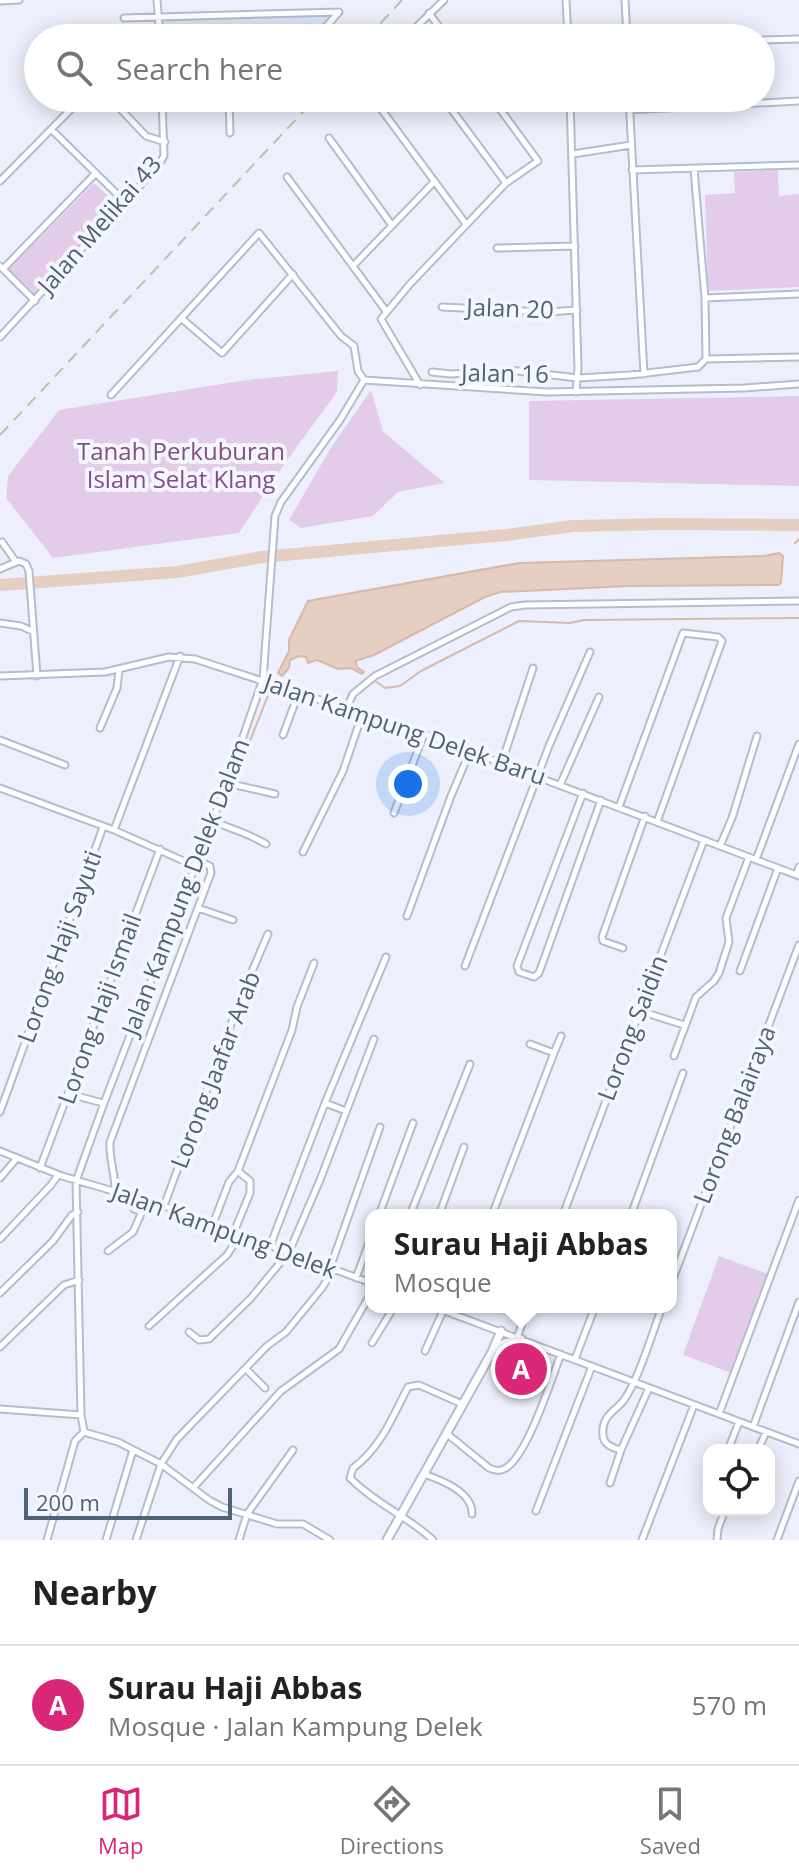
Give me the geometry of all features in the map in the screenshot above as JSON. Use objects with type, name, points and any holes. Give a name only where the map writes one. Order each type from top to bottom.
[{"type":"street","points":[[0,1],[19,0]]},
{"type":"street","points":[[157,0],[159,24]]},
{"type":"street","points":[[418,24],[444,0]]},
{"type":"street","points":[[566,0],[567,24]]},
{"type":"street","points":[[625,0],[626,24]]},
{"type":"street","points":[[124,18],[339,12],[328,24]]},
{"type":"street","points":[[428,13],[436,24]]},
{"type":"street","points":[[775,40],[799,39]]},
{"type":"street","points":[[775,102],[799,101]]},
{"type":"street","points":[[0,181],[68,112]]},
{"type":"street","points":[[123,112],[146,136],[165,142]]},
{"type":"street","name":"Jalan Melikai 43","points":[[0,337],[157,167],[164,156],[163,112]]},
{"type":"street","points":[[229,112],[230,133]]},
{"type":"street","points":[[383,112],[466,224]]},
{"type":"street","points":[[453,112],[506,183]]},
{"type":"street","points":[[420,385],[381,322],[386,311],[466,224],[506,183],[538,161],[502,112]]},
{"type":"street","points":[[571,112],[577,310],[576,392]]},
{"type":"street","points":[[629,112],[644,374]]},
{"type":"street","points":[[51,129],[124,201]]},
{"type":"street","points":[[329,138],[391,224]]},
{"type":"street","points":[[573,154],[631,145]]},
{"type":"street","points":[[632,170],[799,165]]},
{"type":"street","points":[[694,169],[705,298],[706,359]]},
{"type":"street","points":[[35,301],[1,268],[95,174]]},
{"type":"street","points":[[287,177],[386,311]]},
{"type":"street","points":[[353,266],[434,182]]},
{"type":"street","points":[[111,395],[259,233],[341,336],[354,346],[358,371],[364,380],[576,392],[799,384]]},
{"type":"street","points":[[497,248],[575,246]]},
{"type":"street","points":[[181,318],[222,353],[293,274]]},
{"type":"street","points":[[705,298],[799,294]]},
{"type":"street","name":"Jalan 20","points":[[442,307],[547,312],[577,310]]},
{"type":"street","name":"Jalan 16","points":[[432,372],[524,371],[578,378],[698,367],[706,359],[799,357]]},
{"type":"street","name":"Jalan Kampung Delek Dalam","points":[[84,1432],[81,1415],[76,1181],[213,821],[231,784],[263,679],[275,516],[281,502],[340,420],[364,380]]},
{"type":"street","points":[[2,542],[16,562]]},
{"type":"street","points":[[0,569],[23,561],[29,571],[37,676]]},
{"type":"street","points":[[347,707],[353,694],[375,676],[511,607],[799,601]]},
{"type":"street","points":[[0,623],[33,631]]},
{"type":"street","points":[[619,807],[683,633],[718,637],[722,641],[657,822]]},
{"type":"street","points":[[465,966],[590,652]]},
{"type":"street","points":[[114,830],[180,656]]},
{"type":"street","name":"Jalan Kampung Delek Baru","points":[[0,676],[119,670],[180,656],[363,712],[798,875]]},
{"type":"street","points":[[502,762],[533,668]]},
{"type":"street","points":[[100,728],[117,688],[119,670]]},
{"type":"street","points":[[283,735],[299,692]]},
{"type":"street","points":[[560,785],[599,697]]},
{"type":"street","points":[[303,852],[343,771],[363,712]]},
{"type":"street","points":[[394,813],[424,734]]},
{"type":"street","points":[[720,846],[732,818],[757,736]]},
{"type":"street","points":[[0,740],[65,765]]},
{"type":"street","points":[[756,860],[799,744]]},
{"type":"street","points":[[407,916],[470,751]]},
{"type":"street","points":[[231,784],[275,794]]},
{"type":"street","points":[[0,788],[212,869],[110,1142],[109,1157],[115,1171],[115,1190]]},
{"type":"street","points":[[583,793],[517,966],[519,972],[534,977],[539,973],[601,800]]},
{"type":"street","points":[[623,948],[603,941],[602,937],[645,816]]},
{"type":"street","points":[[213,821],[246,832],[266,844]]},
{"type":"street","name":"Lorong Haji Sayuti","points":[[0,1112],[103,827]]},
{"type":"street","name":"Lorong Saidin","points":[[565,1209],[704,840]]},
{"type":"street","name":"Lorong Haji Ismail","points":[[40,1168],[160,849]]},
{"type":"street","points":[[674,1056],[696,997],[719,973],[729,942],[726,918],[749,857]]},
{"type":"street","points":[[798,875],[799,867]]},
{"type":"street","points":[[740,971],[778,868]]},
{"type":"street","points":[[198,908],[233,920]]},
{"type":"street","name":"Lorong Jaafar Arab","points":[[164,1206],[241,997],[268,934]]},
{"type":"street","name":"Lorong Balairaya","points":[[677,1268],[799,945]]},
{"type":"street","points":[[270,1246],[386,957]]},
{"type":"street","points":[[213,1224],[229,1182],[238,1171],[314,963]]},
{"type":"street","points":[[640,1011],[684,1025]]},
{"type":"street","points":[[494,1209],[561,1036]]},
{"type":"street","points":[[189,1332],[199,1340],[209,1339],[251,1298],[289,1252],[374,1039]]},
{"type":"street","points":[[530,1044],[554,1053]]},
{"type":"street","points":[[412,1209],[470,1064]]},
{"type":"street","points":[[633,1209],[683,1073]]},
{"type":"street","points":[[69,1094],[104,1103]]},
{"type":"street","points":[[325,1103],[346,1111]]},
{"type":"street","points":[[381,1209],[413,1123]]},
{"type":"street","points":[[136,1540],[161,1464],[177,1439],[267,1346],[286,1332],[332,1269],[380,1127]]},
{"type":"street","points":[[441,1209],[464,1147]]},
{"type":"street","name":"Jalan Kampung Delek","points":[[0,1151],[58,1175],[164,1206],[365,1281]]},
{"type":"street","points":[[0,1178],[17,1158]]},
{"type":"street","points":[[149,1326],[227,1255],[250,1193],[250,1181],[238,1171]]},
{"type":"street","points":[[0,1239],[58,1175]]},
{"type":"street","points":[[137,1197],[134,1209],[142,1212]]},
{"type":"street","points":[[108,1251],[133,1232],[147,1200]]},
{"type":"street","points":[[719,1414],[799,1200]]},
{"type":"street","points":[[0,1293],[78,1212]]},
{"type":"street","points":[[356,1278],[365,1253]]},
{"type":"street","points":[[0,1347],[64,1285],[79,1280]]},
{"type":"street","points":[[753,1427],[799,1302]]},
{"type":"street","points":[[193,1488],[281,1391],[339,1349],[365,1304]]},
{"type":"street","points":[[372,1343],[390,1313]]},
{"type":"street","points":[[425,1351],[442,1313]]},
{"type":"street","points":[[448,1313],[799,1444]]},
{"type":"street","points":[[519,1339],[526,1313]]},
{"type":"street","points":[[575,1359],[593,1313]]},
{"type":"street","points":[[621,1450],[606,1443],[604,1425],[610,1412],[624,1400],[660,1313]]},
{"type":"street","points":[[387,1540],[501,1331]]},
{"type":"street","points":[[492,1352],[505,1343],[519,1339]]},
{"type":"street","points":[[446,1433],[496,1471],[510,1465],[528,1437],[561,1354]]},
{"type":"street","points":[[536,1511],[592,1366]]},
{"type":"street","points":[[246,1369],[265,1388]]},
{"type":"street","points":[[433,1540],[401,1515],[369,1497],[350,1478],[353,1468],[364,1461],[380,1441],[408,1387],[419,1385],[462,1404]]},
{"type":"street","points":[[610,1483],[649,1388]]},
{"type":"street","points":[[642,1540],[694,1405]]},
{"type":"street","points":[[0,1409],[81,1415]]},
{"type":"street","points":[[730,1444],[739,1422]]},
{"type":"street","points":[[47,1540],[75,1441],[84,1432],[105,1437],[161,1464],[222,1507],[284,1525],[303,1524],[330,1540]]},
{"type":"street","points":[[761,1444],[766,1432]]},
{"type":"street","points":[[106,1540],[133,1450]]},
{"type":"street","points":[[239,1540],[247,1514],[293,1450]]},
{"type":"street","points":[[424,1474],[468,1498],[473,1507],[472,1514]]},
{"type":"street","points":[[777,1540],[799,1481]]},
{"type":"street","points":[[717,1540],[723,1516]]},
{"type":"shaded area","points":[[334,15],[325,24],[162,24],[162,20]]},
{"type":"shaded area","points":[[779,553],[783,556],[781,583],[778,585],[629,586],[500,592],[374,655],[355,661],[364,672],[362,674],[351,668],[338,669],[317,660],[308,663],[306,657],[299,656],[290,660],[289,668],[282,676],[278,673],[289,651],[289,640],[308,601],[519,563],[764,556]]},
{"type":"green space","points":[[778,170],[779,196],[799,194],[799,287],[708,291],[705,195],[735,193],[734,172]]},
{"type":"green space","points":[[94,183],[117,204],[34,293],[9,269]]},
{"type":"green space","name":"Tanah Perkuburan Islam Selat Klang","points":[[338,371],[337,392],[239,533],[53,558],[6,498],[8,476],[59,410],[247,380]]},
{"type":"green space","points":[[371,390],[383,431],[444,483],[398,492],[373,516],[301,528],[289,520],[330,449]]},
{"type":"green space","points":[[799,396],[799,486],[529,480],[529,401]]},
{"type":"green space","points":[[719,1256],[768,1274],[731,1373],[683,1355]]},
{"type":"waterway","points":[[0,585],[177,572],[262,557],[573,526],[799,525]]},
{"type":"waterway","points":[[795,543],[799,539]]},
{"type":"waterway","points":[[375,681],[385,688],[400,686],[421,671],[519,621],[570,623],[584,620],[799,618]]},
{"type":"waterway","points":[[234,781],[271,688]]},
{"type":"railway","points":[[380,24],[402,0]]},
{"type":"railway","points":[[0,435],[303,112]]},
{"type":"place","name":"Surau Haji Abbas","points":[[521,1369]]}]
